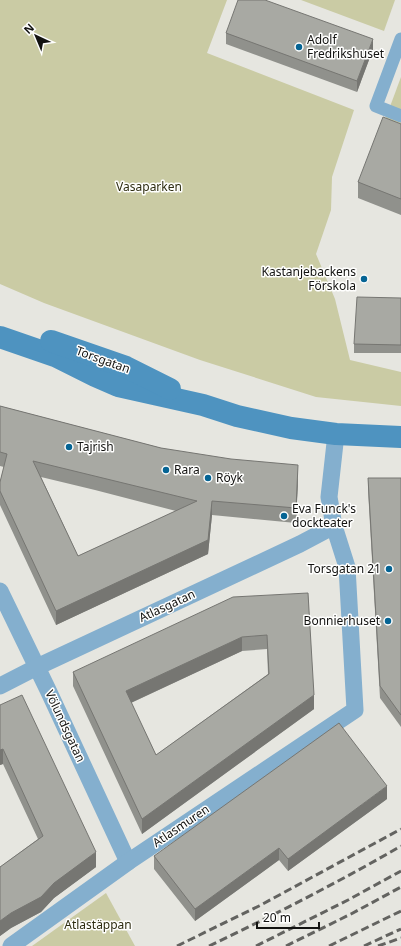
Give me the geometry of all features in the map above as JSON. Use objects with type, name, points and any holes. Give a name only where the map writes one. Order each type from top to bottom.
[{"type":"main road","name":"Torsgatan","points":[[0,323],[126,367],[203,405]]},
{"type":"main road","name":"Torsgatan","points":[[0,337],[55,356],[118,386],[203,405],[237,416],[291,428],[336,434],[401,437]]},
{"type":"street","points":[[401,39],[376,106],[401,116]]},
{"type":"street","points":[[334,526],[329,497],[336,434]]},
{"type":"street","name":"Atlasgatan","points":[[0,686],[37,667],[300,544],[334,526]]},
{"type":"street","name":"Atlasmuren","points":[[11,946],[128,862],[355,710],[347,567],[334,526]]},
{"type":"street","name":"Völundsgatan","points":[[0,591],[128,862]]},
{"type":"green space","name":"Vasaparken","points":[[0,0],[227,0],[207,53],[354,110],[332,177],[331,210],[316,254],[335,299],[350,360],[401,372],[401,406],[316,397],[200,360],[44,303],[0,284]]},
{"type":"green space","points":[[301,0],[395,0],[384,31]]},
{"type":"green space","points":[[401,77],[401,136],[382,128]]},
{"type":"green space","name":"Atlastäppan","points":[[106,893],[135,946],[32,946]]},
{"type":"building","name":"Adolf Fredrikshuset","points":[[238,0],[265,0],[373,39],[357,81],[226,33]]},
{"type":"building","points":[[383,117],[401,124],[401,199],[358,182]]},
{"type":"building","points":[[357,297],[401,298],[401,345],[354,344]]},
{"type":"building","points":[[0,406],[161,448],[231,459],[298,465],[296,508],[212,501],[208,540],[56,611],[0,491],[0,482],[7,454],[0,452]],"holes":[[[33,461],[197,501],[78,556]]]},
{"type":"building","name":"Bonnierhuset","points":[[368,478],[401,478],[401,715],[380,686]]},
{"type":"building","points":[[308,593],[314,695],[142,819],[73,672],[233,597]],"holes":[[[267,635],[269,674],[156,755],[126,691],[242,637]]]},
{"type":"building","points":[[22,695],[96,852],[54,883],[41,897],[11,913],[0,921],[0,867],[43,836],[3,749],[0,750],[0,705]]},
{"type":"building","points":[[339,723],[387,786],[288,859],[279,848],[195,909],[154,856]]},
{"type":"railway","points":[[177,946],[259,906],[401,829]]},
{"type":"railway","points":[[209,946],[306,898],[401,846]]},
{"type":"railway","points":[[256,946],[348,900],[401,871]]},
{"type":"railway","points":[[286,946],[401,887]]},
{"type":"railway","points":[[329,946],[401,911]]},
{"type":"railway","points":[[364,946],[401,929]]},
{"type":"railway","points":[[378,946],[401,938]]},
{"type":"place","name":"Adolf Fredrikshuset","points":[[299,47]]},
{"type":"place","name":"Kastanjebackens Förskola","points":[[364,279]]},
{"type":"place","name":"Tajrish","points":[[69,447]]},
{"type":"place","name":"Rara","points":[[166,470]]},
{"type":"place","name":"Röyk","points":[[208,478]]},
{"type":"place","name":"Eva Funck's dockteater","points":[[284,516]]},
{"type":"place","name":"Torsgatan 21","points":[[389,569]]},
{"type":"place","name":"Bonnierhuset","points":[[388,621]]}]
